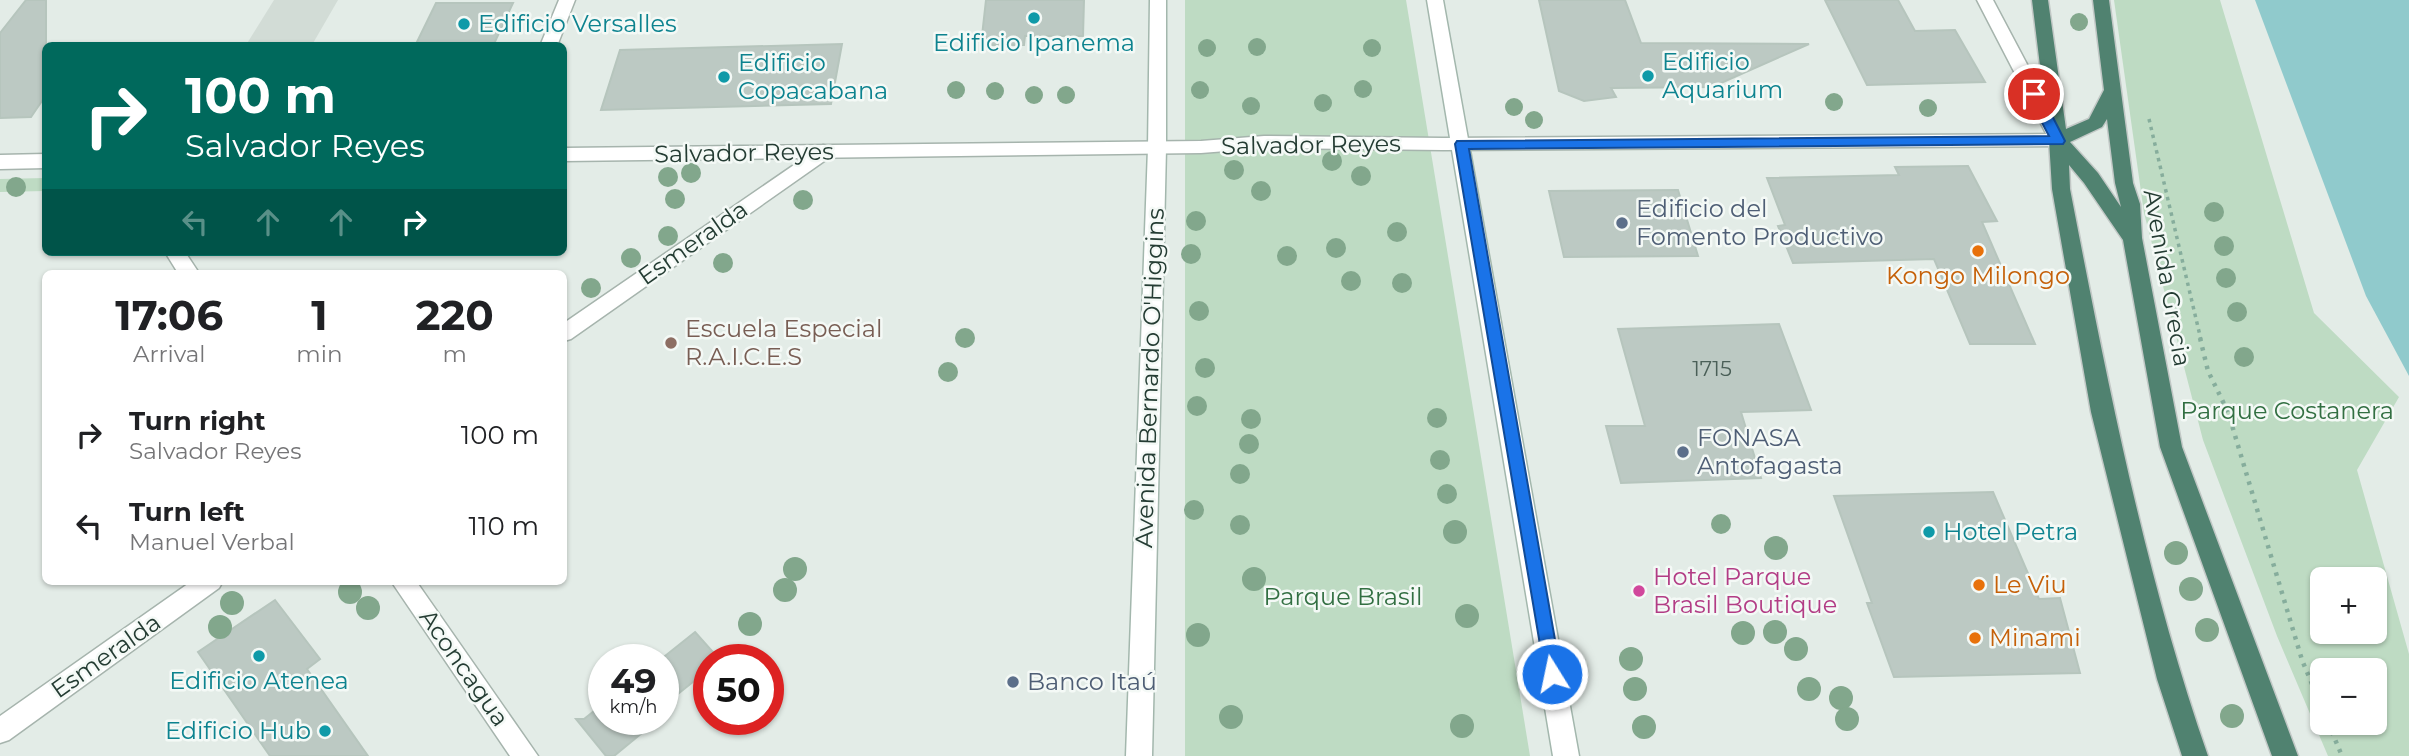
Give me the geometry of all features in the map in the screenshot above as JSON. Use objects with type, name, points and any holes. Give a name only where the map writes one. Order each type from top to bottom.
[{"type":"highway","points":[[2040,0],[2058,141],[2061,190],[2102,412],[2169,679],[2195,756]]},
{"type":"highway","name":"Avenida Grecia","points":[[2101,0],[2124,183],[2130,204],[2132,238],[2171,447],[2261,698],[2285,756]]},
{"type":"highway","points":[[2058,141],[2096,123],[2112,91]]},
{"type":"highway","points":[[2058,141],[2091,178],[2132,238]]},
{"type":"street","points":[[550,42],[567,0]]},
{"type":"street","name":"Avenida Bernardo O'Higgins","points":[[1138,755],[1157,148],[1158,0]]},
{"type":"street","points":[[1435,0],[1566,756]]},
{"type":"street","points":[[1985,0],[2058,141]]},
{"type":"street","name":"Salvador Reyes","points":[[567,155],[1157,148],[1264,142],[1462,144],[2058,141]]},
{"type":"street","name":"Esmeralda","points":[[567,331],[823,152]]},
{"type":"street","points":[[0,162],[42,162]]},
{"type":"street","name":"Esmeralda","points":[[0,731],[205,585]]},
{"type":"street","name":"Aconcagua","points":[[405,585],[525,756]]},
{"type":"path","points":[[2147,108],[2208,371],[2228,412],[2310,679]]},
{"type":"path","points":[[2333,735],[2342,756]]},
{"type":"shaded area","points":[[274,0],[338,0],[314,42],[248,42]]},
{"type":"green space","name":"Parque Brasil","points":[[1185,0],[1406,0],[1530,756],[1185,756]]},
{"type":"green space","name":"Parque Costanera","points":[[2114,0],[2220,0],[2314,313],[2399,397],[2357,470],[2384,567],[2310,567],[2310,644],[2387,644],[2387,576],[2409,654],[2409,756],[2328,756],[2319,735],[2387,735],[2387,658],[2310,658],[2310,714],[2277,636],[2203,440],[2144,213]]},
{"type":"green space","points":[[42,178],[42,191],[0,192],[0,179]]},
{"type":"water","points":[[2255,0],[2409,0],[2409,376],[2366,296]]},
{"type":"building","points":[[26,0],[46,0],[46,42],[42,42],[42,101],[31,117],[0,118],[0,33]]},
{"type":"building","name":"Edificio Ipanema","points":[[986,0],[1084,0],[1083,36],[1025,36],[1024,45],[981,45]]},
{"type":"building","name":"Edificio Aquarium","points":[[1539,0],[1625,0],[1641,43],[1809,44],[1712,87],[1611,88],[1616,97],[1584,101],[1559,91]]},
{"type":"building","points":[[1825,0],[1898,0],[1915,31],[1955,30],[1985,82],[1867,85]]},
{"type":"building","name":"Edificio Versalles","points":[[436,3],[513,3],[495,42],[417,42]]},
{"type":"building","name":"Edificio Copacabana","points":[[842,44],[831,104],[601,110],[620,50]]},
{"type":"building","points":[[1968,166],[1997,221],[1982,222],[2035,344],[1970,344],[1934,259],[1793,263],[1778,226],[1785,225],[1767,178],[1899,175],[1895,167]]},
{"type":"building","name":"Edificio del Fomento Productivo","points":[[1678,190],[1698,256],[1564,257],[1549,191]]},
{"type":"building","points":[[1779,324],[1811,410],[1741,412],[1761,478],[1621,483],[1606,426],[1645,426],[1618,329]]},
{"type":"building","points":[[1993,492],[2039,599],[2060,598],[2080,673],[1894,677],[1867,603],[1872,603],[1834,496]]},
{"type":"building","points":[[275,600],[320,659],[307,669],[368,756],[270,756],[198,652]]},
{"type":"building","points":[[695,632],[706,644],[693,644],[693,682],[679,693],[679,645]]},
{"type":"building","points":[[588,716],[588,734],[576,719]]},
{"type":"building","points":[[589,735],[640,735],[614,756],[606,756]]},
{"type":"place","name":"Edificio Ipanema","points":[[1034,18]]},
{"type":"place","name":"Edificio Versalles","points":[[464,24]]},
{"type":"place","name":"Edificio Aquarium","points":[[1648,76]]},
{"type":"place","name":"Edificio Copacabana","points":[[724,77]]},
{"type":"place","name":"Edificio del Fomento Productivo","points":[[1622,223]]},
{"type":"place","name":"Kongo Milongo","points":[[1978,251]]},
{"type":"place","name":"Escuela Especial R.A.I.C.E.S","points":[[671,343]]},
{"type":"place","name":"FONASA Antofagasta","points":[[1683,452]]},
{"type":"place","name":"Hotel Petra","points":[[1929,532]]},
{"type":"place","name":"Le Viu","points":[[1979,585]]},
{"type":"place","name":"Hotel Parque Brasil Boutique","points":[[1639,591]]},
{"type":"place","name":"Minami","points":[[1975,638]]},
{"type":"place","name":"Edificio Atenea","points":[[259,656]]},
{"type":"place","name":"Banco Itaú","points":[[1013,682]]},
{"type":"place","name":"Edificio Hub","points":[[325,731]]},
{"type":"route","points":[[1552,674],[1462,144],[2058,141],[2034,94]]}]
